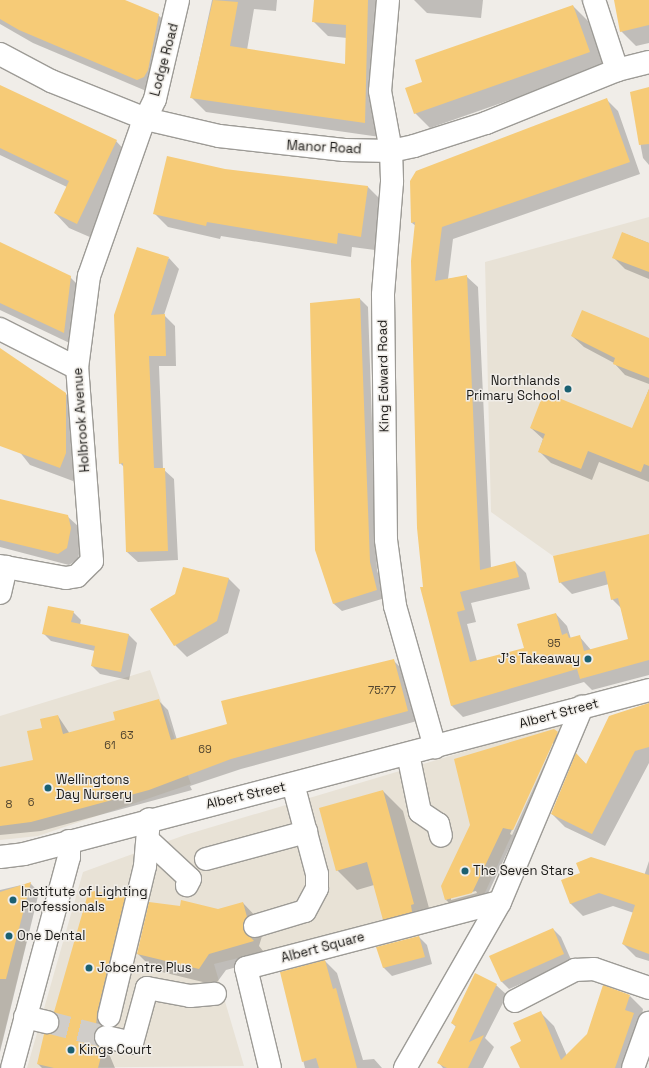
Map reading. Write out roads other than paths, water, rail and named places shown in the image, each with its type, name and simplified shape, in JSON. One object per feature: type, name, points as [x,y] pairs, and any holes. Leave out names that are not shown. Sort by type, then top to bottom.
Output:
[{"type":"street","name":"Lodge Road","points":[[146,118],[155,99],[178,0]]},
{"type":"street","name":"King Edward Road","points":[[388,0],[380,91],[391,151],[383,295],[386,540],[395,606],[435,747]]},
{"type":"street","points":[[594,0],[617,70]]},
{"type":"street","name":"Manor Road","points":[[0,54],[51,81],[146,118],[219,136],[290,147],[391,151],[486,123],[617,70],[649,62]]},
{"type":"street","name":"Holbrook Avenue","points":[[3,567],[66,578],[81,573],[92,561],[77,368],[89,276],[146,118]]},
{"type":"street","points":[[0,329],[77,368]]},
{"type":"street","points":[[0,593],[3,567]]},
{"type":"street","name":"Albert Street","points":[[0,857],[24,854],[149,818],[293,784],[649,690]]},
{"type":"street","points":[[405,1068],[500,902],[582,707]]},
{"type":"street","points":[[408,754],[420,812],[438,824],[441,836]]},
{"type":"street","points":[[255,926],[305,911],[312,900],[317,874],[293,784]]},
{"type":"street","points":[[149,818],[148,840],[108,1027],[132,1043],[147,988],[190,996],[215,994]]},
{"type":"street","points":[[206,859],[306,832]]},
{"type":"street","points":[[148,840],[190,879],[187,885]]},
{"type":"street","points":[[12,1068],[68,857],[69,841]]},
{"type":"street","name":"Albert Square","points":[[270,1068],[246,968],[500,902]]},
{"type":"street","points":[[515,1001],[575,970],[588,969],[649,988]]},
{"type":"street","points":[[25,1017],[47,1022]]},
{"type":"street","points":[[633,1068],[649,1024]]},
{"type":"tunnel","points":[[47,1022],[106,1037]]},
{"type":"place","name":"Northlands Primary School","points":[[568,389]]},
{"type":"place","name":"J's Takeaway","points":[[588,659]]},
{"type":"place","name":"Wellingtons Day Nursery","points":[[48,788]]},
{"type":"place","name":"The Seven Stars","points":[[465,871]]},
{"type":"place","name":"Institute of Lighting Professionals","points":[[13,900]]},
{"type":"place","name":"One Dental","points":[[9,936]]},
{"type":"place","name":"Jobcentre Plus","points":[[89,968]]},
{"type":"place","name":"Kings Court","points":[[71,1050]]}]
